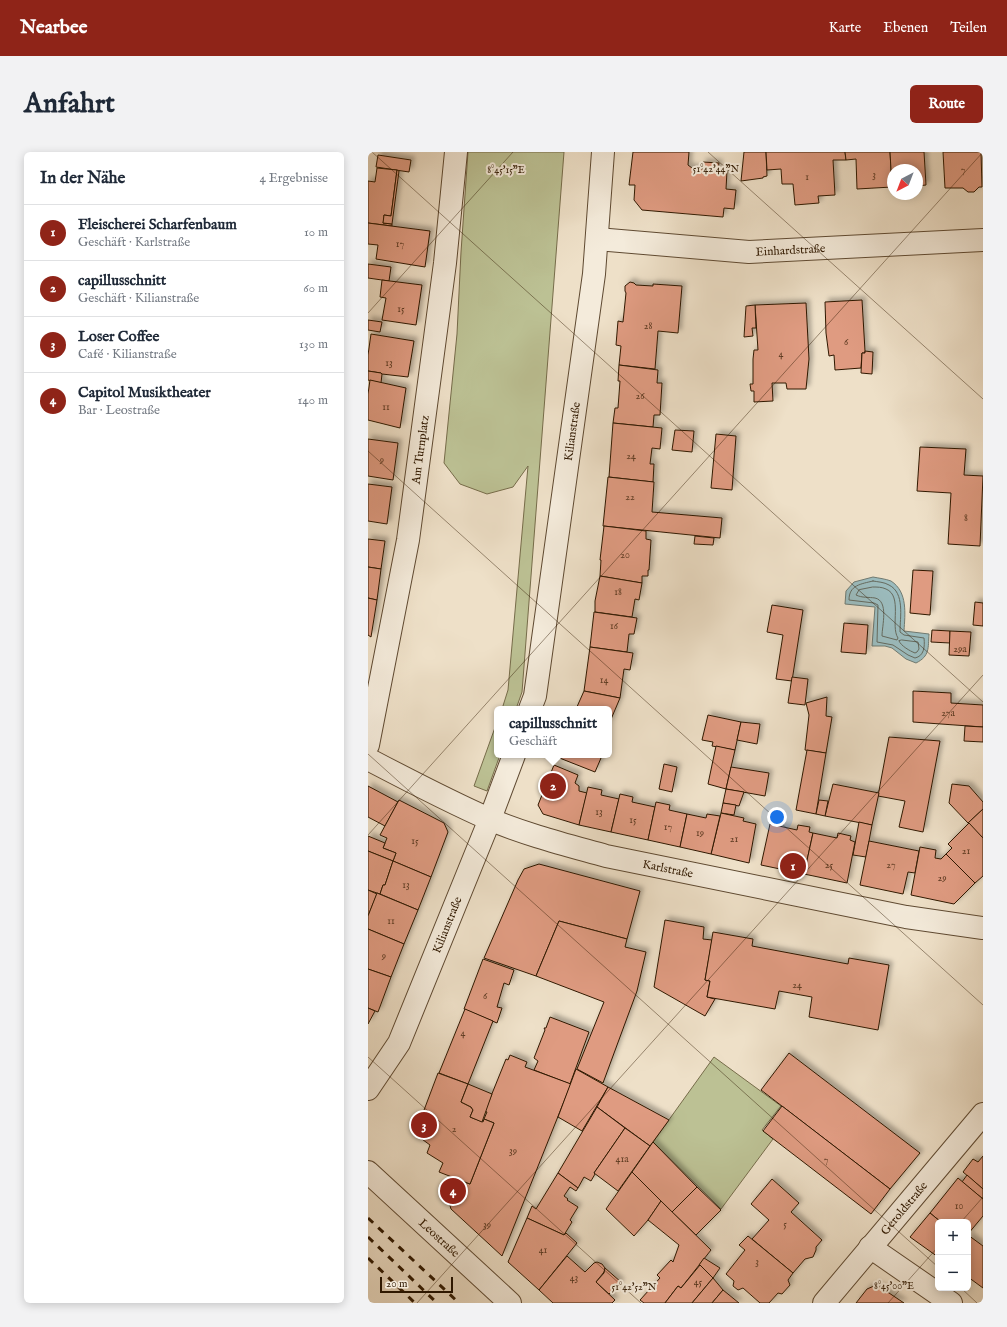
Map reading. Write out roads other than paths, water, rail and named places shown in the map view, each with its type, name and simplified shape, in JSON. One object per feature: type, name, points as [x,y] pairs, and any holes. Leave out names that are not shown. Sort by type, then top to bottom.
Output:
[{"type":"street","name":"Am Turnplatz","points":[[368,745],[408,540],[445,263],[456,152]]},
{"type":"street","name":"Kilianstraße","points":[[531,706],[535,696],[594,274],[603,152]]},
{"type":"street","name":"Einhardstraße","points":[[597,239],[749,252],[983,240]]},
{"type":"street","name":"Kilianstraße","points":[[368,1089],[399,1043],[490,819],[513,758]]},
{"type":"street","name":"Karlstraße","points":[[368,759],[455,804],[490,819],[540,837],[606,856],[906,917],[983,928]]},
{"type":"street","name":"Geroldstraße","points":[[824,1303],[983,1114]]},
{"type":"street","name":"Leostraße","points":[[368,1172],[510,1303]]},
{"type":"street","points":[[870,1247],[951,1303]]},
{"type":"water","points":[[873,577],[891,581],[900,591],[904,604],[904,631],[929,634],[926,654],[916,663],[906,659],[892,648],[885,646],[872,646],[875,607],[845,604],[846,591],[854,582]]},
{"type":"railway","points":[[368,1218],[459,1303]]},
{"type":"railway","points":[[368,1237],[437,1303]]},
{"type":"railway","points":[[368,1258],[415,1303]]},
{"type":"place","name":"capillusschnitt","points":[[553,786]]},
{"type":"place","name":"Fleischerei Scharfenbaum","points":[[793,866]]},
{"type":"place","name":"Loser Coffee","points":[[424,1125]]},
{"type":"place","name":"Capitol Musiktheater","points":[[453,1191]]}]
